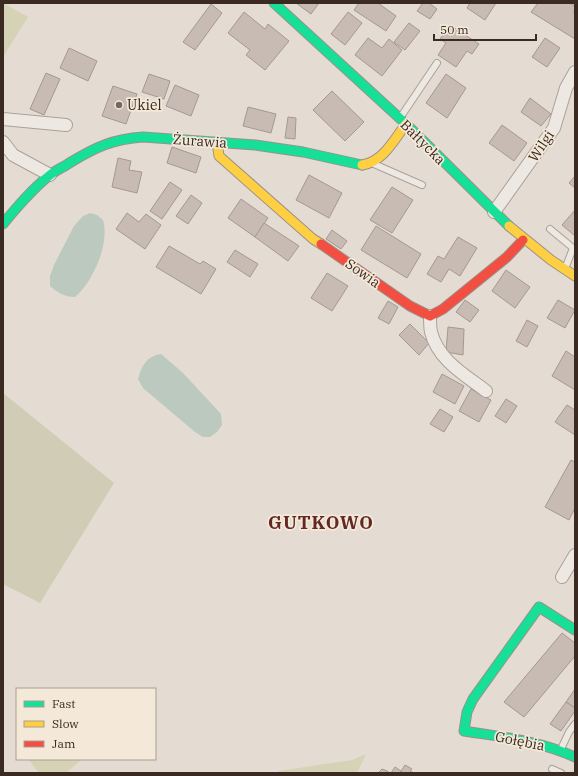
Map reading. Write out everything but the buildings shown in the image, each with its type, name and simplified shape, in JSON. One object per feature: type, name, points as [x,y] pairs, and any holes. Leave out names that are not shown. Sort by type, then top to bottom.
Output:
[{"type":"street","name":"Bałtycka","points":[[274,3],[403,122],[523,240],[575,276]]},
{"type":"street","name":"Wilgi","points":[[494,212],[554,128],[566,88],[575,72]]},
{"type":"street","points":[[3,120],[66,125]]},
{"type":"street","points":[[372,163],[381,156],[403,122]]},
{"type":"street","name":"Żurawia","points":[[3,224],[21,202],[50,175],[92,150],[119,140],[143,137],[217,142],[282,148],[363,165],[372,163]]},
{"type":"street","points":[[3,142],[13,155],[50,175]]},
{"type":"street","name":"Sowia","points":[[217,142],[219,156],[313,239],[410,306],[430,316]]},
{"type":"street","points":[[486,391],[448,362],[437,346],[431,332],[430,316],[443,309],[507,256],[523,240]]},
{"type":"street","points":[[562,577],[575,555]]},
{"type":"street","name":"Gołębia","points":[[575,630],[539,607],[473,699],[467,712],[464,730],[543,744],[561,750],[575,757]]},
{"type":"lane","points":[[403,122],[437,62]]},
{"type":"lane","points":[[372,163],[422,186]]},
{"type":"lane","points":[[550,229],[573,248],[565,270]]},
{"type":"lane","points":[[561,750],[569,732],[575,724]]},
{"type":"lane","points":[[552,769],[561,773]]},
{"type":"shaded area","points":[[3,3],[28,17],[3,57]]},
{"type":"shaded area","points":[[90,213],[97,215],[103,220],[105,229],[102,251],[94,272],[88,282],[75,297],[71,297],[59,293],[50,286],[50,276],[74,226],[83,216]]},
{"type":"shaded area","points":[[161,354],[183,373],[221,414],[222,425],[217,432],[210,437],[203,437],[195,432],[143,388],[138,379],[145,362],[156,355]]},
{"type":"shaded area","points":[[3,393],[114,483],[40,603],[3,584]]},
{"type":"shaded area","points":[[366,754],[357,773],[279,773],[278,771],[352,760]]},
{"type":"shaded area","points":[[29,760],[81,760],[66,773],[39,773]]},
{"type":"traffic: fast","points":[[274,3],[406,124],[509,226]]},
{"type":"traffic: fast","points":[[3,224],[31,192],[52,173],[97,148],[132,138],[143,137],[255,145],[303,152],[362,165]]},
{"type":"traffic: fast","points":[[575,630],[539,607],[473,699],[467,712],[464,731],[535,743],[575,757]]},
{"type":"traffic: slow","points":[[362,165],[376,160],[382,155],[406,124]]},
{"type":"traffic: slow","points":[[217,142],[219,156],[313,239],[321,244]]},
{"type":"traffic: slow","points":[[509,226],[551,260],[575,276]]},
{"type":"traffic: jam","points":[[321,244],[410,306],[430,316],[443,309],[507,257],[523,240]]},
{"type":"place","name":"Ukiel","points":[[119,105]]},
{"type":"district","name":"GUTKOWO","points":[[321,522]]}]
